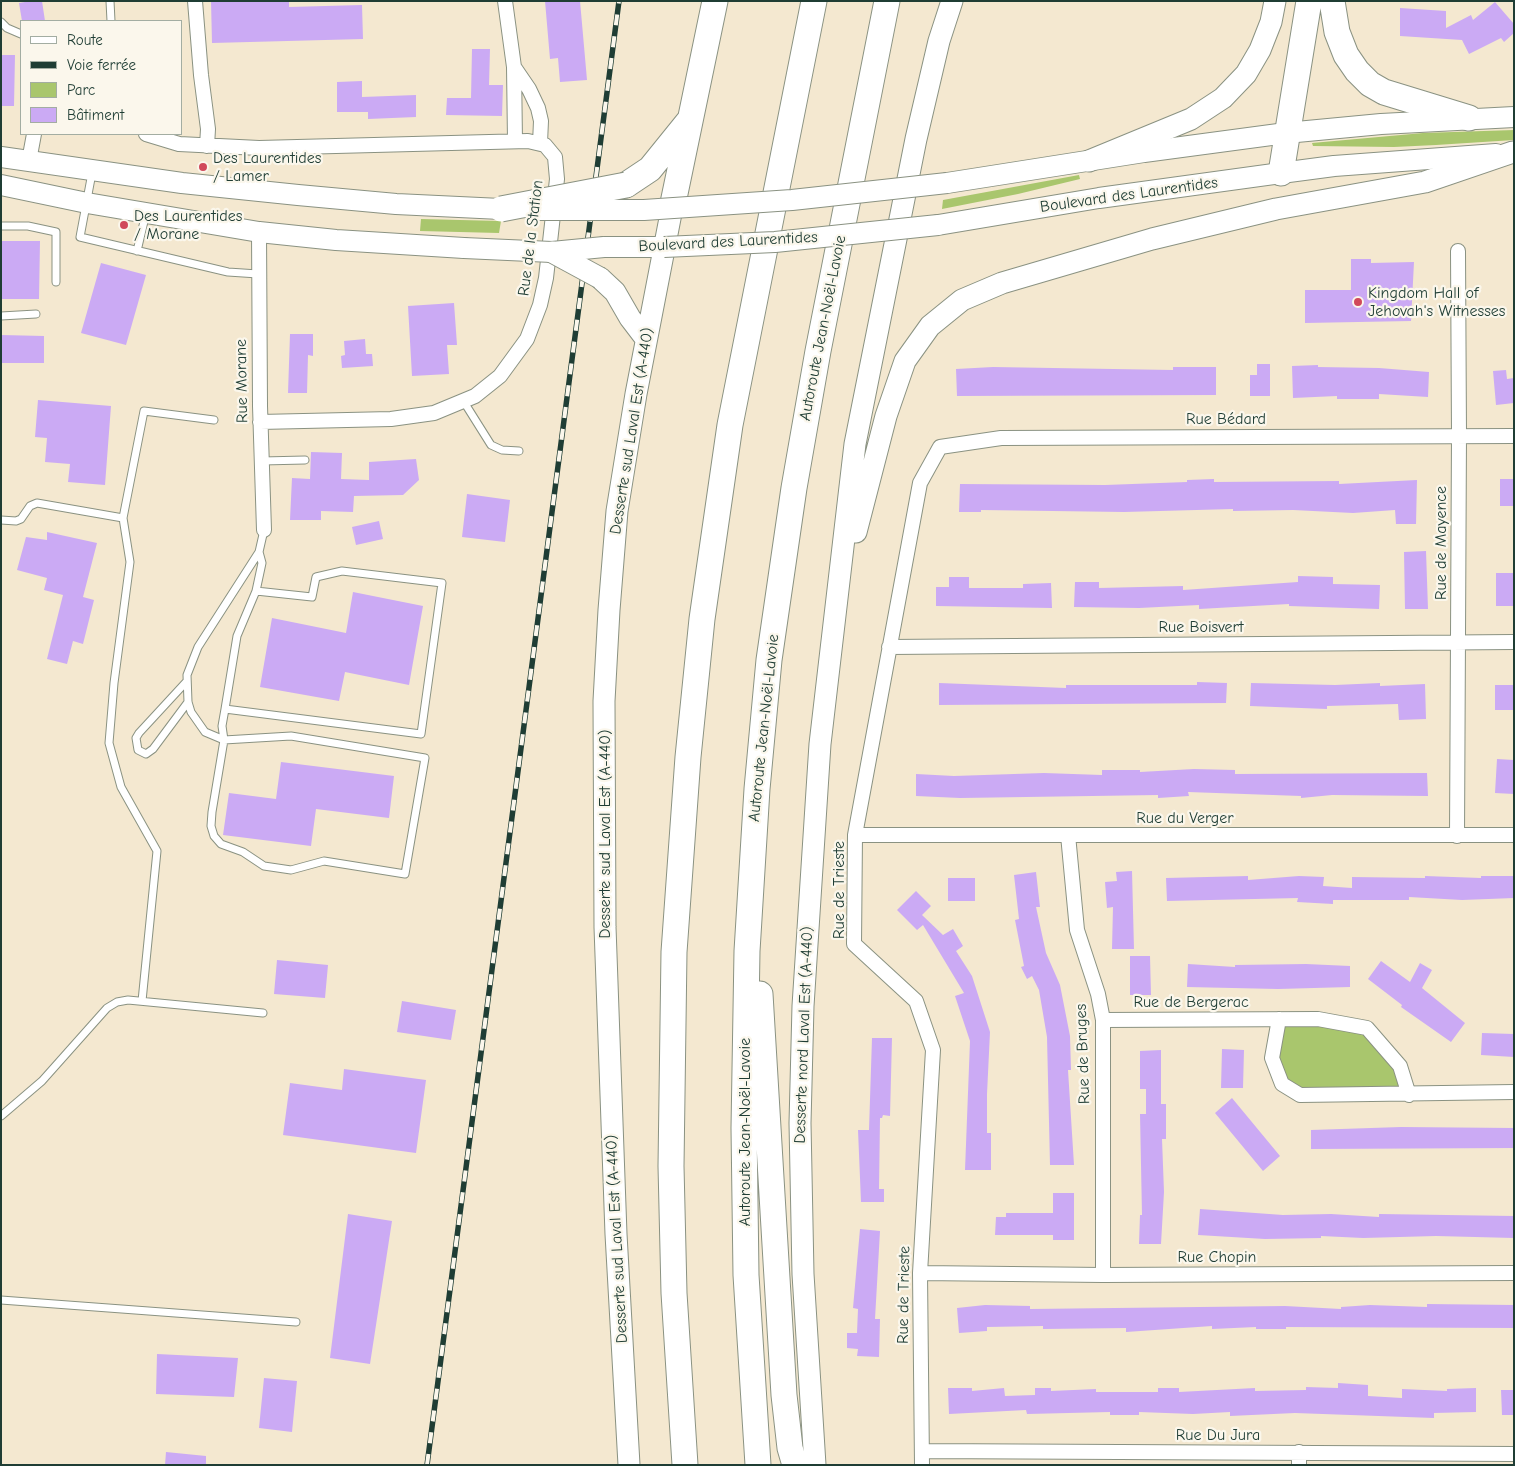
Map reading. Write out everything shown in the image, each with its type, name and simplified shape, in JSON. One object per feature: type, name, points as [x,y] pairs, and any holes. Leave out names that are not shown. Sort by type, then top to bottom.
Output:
[{"type":"highway","points":[[672,208],[715,1]]},
{"type":"highway","points":[[685,1465],[675,1302],[671,1166],[674,952],[688,757],[702,618],[726,453],[747,334],[814,1]]},
{"type":"highway","name":"Autoroute Jean-Noël-Lavoie","points":[[758,1465],[746,1275],[744,1041],[752,858],[769,660],[787,531],[818,351],[887,1]]},
{"type":"highway","points":[[1281,173],[1309,1]]},
{"type":"highway","points":[[1332,1],[1337,32],[1346,55],[1357,71],[1370,84],[1384,92],[1469,118]]},
{"type":"highway","points":[[501,209],[626,185],[650,169],[690,120]]},
{"type":"highway","points":[[752,858],[784,1395],[790,1448],[795,1465]]},
{"type":"main road","points":[[836,607],[855,444],[867,376],[916,139],[939,41],[952,1]]},
{"type":"main road","points":[[1089,161],[1191,119],[1223,98],[1246,74],[1260,50],[1271,22],[1275,1]]},
{"type":"main road","points":[[1,157],[341,200],[501,209],[594,211],[809,199],[947,183],[1286,133],[1469,118],[1514,117]]},
{"type":"main road","points":[[836,607],[886,416],[901,372],[921,337],[950,308],[971,295],[1002,283],[1152,239],[1276,209],[1425,182],[1514,152]]},
{"type":"main road","name":"Boulevard des Laurentides","points":[[1,185],[87,203],[259,232],[336,240],[552,252],[604,247],[664,247],[775,242],[938,225],[1099,198],[1334,166],[1514,152]]},
{"type":"main road","name":"Desserte sud Laval Est (A-440)","points":[[630,1465],[616,1234],[605,927],[603,737],[608,618],[616,519],[646,339],[672,208]]},
{"type":"main road","points":[[552,252],[600,278],[610,287],[646,339]]},
{"type":"main road","name":"Desserte nord Laval Est (A-440)","points":[[815,1465],[804,1283],[800,1092],[814,817],[826,680],[836,607]]},
{"type":"street","points":[[195,1],[201,75],[208,129],[207,146]]},
{"type":"street","points":[[505,1],[514,67],[515,142]]},
{"type":"street","points":[[149,135],[179,144],[259,148],[540,143],[541,121],[538,108],[529,89],[514,67]]},
{"type":"street","points":[[29,161],[34,135]]},
{"type":"street","name":"Rue de la Station","points":[[260,422],[405,418],[434,413],[464,402],[488,386],[510,364],[527,339],[537,317],[546,278],[557,174],[555,157],[540,143]]},
{"type":"street","name":"Rue Morane","points":[[259,232],[260,422],[264,530]]},
{"type":"street","name":"Rue de Mayence","points":[[1457,836],[1458,251]]},
{"type":"street","name":"Rue Bédard","points":[[940,447],[1001,438],[1514,436]]},
{"type":"street","name":"Rue de Trieste","points":[[922,1458],[920,1273],[933,1050],[916,1001],[854,944],[856,835],[920,483],[940,447]]},
{"type":"street","name":"Rue Boisvert","points":[[889,647],[1514,642]]},
{"type":"street","name":"Rue du Verger","points":[[856,835],[1514,835]]},
{"type":"street","name":"Rue de Bruges","points":[[1068,835],[1077,930],[1098,994],[1102,1020],[1103,1275]]},
{"type":"street","points":[[1279,1019],[1272,1058],[1282,1084],[1300,1095],[1409,1095],[1514,1092]]},
{"type":"street","name":"Rue de Bergerac","points":[[1102,1020],[1318,1019],[1367,1028],[1400,1066],[1409,1095]]},
{"type":"street","name":"Rue Chopin","points":[[920,1273],[1103,1275],[1514,1273]]},
{"type":"street","name":"Rue Du Jura","points":[[922,1458],[1299,1458],[1514,1454]]},
{"type":"lane","points":[[110,1],[111,20]]},
{"type":"lane","points":[[1,22],[7,28],[20,34]]},
{"type":"lane","points":[[93,170],[80,237],[228,272],[258,274]]},
{"type":"lane","points":[[137,251],[146,213]]},
{"type":"lane","points":[[1,226],[28,226],[56,232],[56,282]]},
{"type":"lane","points":[[1,316],[36,314]]},
{"type":"lane","points":[[464,402],[491,445],[502,450],[519,451]]},
{"type":"lane","points":[[142,1001],[157,851],[120,787],[109,743],[114,683],[130,562],[123,518],[144,411],[214,420]]},
{"type":"lane","points":[[262,461],[305,460]]},
{"type":"lane","points":[[1,520],[16,521],[21,518],[30,506],[37,503],[123,518]]},
{"type":"lane","points":[[259,552],[262,563],[256,591],[237,636],[222,726],[224,740],[211,826],[214,836],[221,844],[243,852],[264,866],[291,870],[324,861],[405,874],[425,758],[290,736],[224,740],[205,732],[191,712],[188,702],[187,681],[190,663],[198,647],[259,552],[264,530]]},
{"type":"lane","points":[[225,709],[422,734],[442,583],[342,570],[316,577],[312,597],[256,591]]},
{"type":"lane","points":[[187,681],[139,733],[136,738],[138,750],[146,754],[153,749],[188,702]]},
{"type":"lane","points":[[1,1116],[42,1081],[107,1008],[117,1002],[142,1001],[263,1013]]},
{"type":"lane","points":[[1,1300],[296,1322]]},
{"type":"green space","points":[[1514,130],[1514,140],[1394,147],[1313,146],[1312,143],[1423,133]]},
{"type":"green space","points":[[1079,175],[1080,179],[942,209],[943,200]]},
{"type":"green space","points":[[421,219],[501,221],[499,233],[420,231]]},
{"type":"green space","points":[[1279,1019],[1367,1028],[1400,1066],[1409,1095],[1300,1095],[1282,1084],[1272,1058]]},
{"type":"building","points":[[42,1],[45,20],[22,20],[19,3]]},
{"type":"building","points":[[211,1],[289,1],[289,7],[362,5],[363,39],[212,43]]},
{"type":"building","points":[[545,1],[580,1],[587,80],[560,82],[558,58],[550,59]]},
{"type":"building","points":[[1495,2],[1514,24],[1514,33],[1504,42],[1501,38],[1469,54],[1462,40],[1400,36],[1400,8],[1446,11],[1446,28],[1471,15],[1473,20]]},
{"type":"building","points":[[472,49],[490,49],[489,85],[503,85],[502,116],[446,115],[447,98],[471,98]]},
{"type":"building","points":[[1,55],[15,55],[14,106],[1,106]]},
{"type":"building","points":[[362,81],[362,97],[416,95],[416,117],[368,119],[368,112],[337,112],[337,82]]},
{"type":"building","points":[[1,241],[40,241],[39,299],[1,299]]},
{"type":"building","name":"Kingdom Hall of Jehovah's Witnesses","points":[[1351,259],[1371,259],[1371,263],[1414,262],[1411,321],[1305,323],[1305,290],[1351,290]]},
{"type":"building","points":[[101,263],[146,275],[126,345],[81,333]]},
{"type":"building","points":[[454,303],[457,345],[447,345],[449,374],[412,376],[408,306]]},
{"type":"building","points":[[290,334],[313,334],[313,356],[308,355],[307,393],[288,393]]},
{"type":"building","points":[[1,335],[44,336],[44,363],[1,363]]},
{"type":"building","points":[[365,339],[366,354],[372,354],[373,366],[342,368],[341,356],[345,355],[344,341]]},
{"type":"building","points":[[1257,364],[1270,364],[1270,396],[1250,396],[1250,375],[1257,375]]},
{"type":"building","points":[[1318,365],[1318,367],[1379,368],[1429,372],[1428,397],[1379,394],[1379,399],[1337,399],[1337,396],[1293,398],[1292,366]]},
{"type":"building","points":[[993,367],[1173,370],[1173,367],[1216,367],[1216,395],[957,396],[956,369]]},
{"type":"building","points":[[1506,370],[1507,379],[1514,378],[1514,403],[1496,405],[1493,371]]},
{"type":"building","points":[[38,400],[111,406],[105,485],[68,482],[70,464],[45,462],[47,438],[35,437]]},
{"type":"building","points":[[311,452],[342,453],[341,479],[369,480],[369,462],[416,459],[419,480],[403,495],[354,496],[353,512],[321,511],[321,520],[290,520],[292,478],[310,479]]},
{"type":"building","points":[[1214,479],[1214,482],[1339,481],[1339,484],[1417,480],[1416,524],[1396,524],[1395,510],[1353,513],[1293,510],[1233,511],[1233,509],[1124,512],[981,510],[981,512],[959,512],[960,484],[1105,485],[1187,482],[1187,480]]},
{"type":"building","points":[[1500,479],[1514,479],[1514,506],[1500,506]]},
{"type":"building","points":[[467,494],[510,500],[505,542],[462,537]]},
{"type":"building","points":[[379,521],[383,539],[356,545],[352,527]]},
{"type":"building","points":[[47,532],[97,543],[83,597],[94,600],[83,644],[73,641],[67,664],[47,659],[63,595],[44,590],[47,578],[17,570],[26,537],[47,540]]},
{"type":"building","points":[[1426,551],[1428,609],[1405,609],[1404,552]]},
{"type":"building","points":[[1496,573],[1514,573],[1514,606],[1496,606]]},
{"type":"building","points":[[1298,576],[1333,577],[1333,584],[1380,585],[1379,609],[1289,606],[1289,604],[1199,609],[1199,605],[1139,608],[1074,607],[1075,582],[1099,582],[1099,588],[1183,586],[1183,590],[1298,582]]},
{"type":"building","points":[[949,577],[969,577],[969,588],[1023,588],[1023,584],[1051,583],[1052,608],[936,606],[936,587],[949,587]]},
{"type":"building","points":[[353,592],[423,606],[409,685],[345,672],[339,701],[260,687],[272,618],[346,633]]},
{"type":"building","points":[[1197,682],[1227,683],[1226,703],[939,705],[939,683],[1066,688],[1066,685],[1197,685]]},
{"type":"building","points":[[1251,683],[1335,685],[1380,683],[1380,686],[1425,684],[1426,719],[1399,720],[1398,704],[1327,706],[1327,709],[1250,706]]},
{"type":"building","points":[[1495,685],[1514,685],[1514,710],[1495,710]]},
{"type":"building","points":[[1497,759],[1514,760],[1514,794],[1495,793]]},
{"type":"building","points":[[281,762],[394,776],[389,818],[316,809],[311,846],[223,835],[229,793],[276,799]]},
{"type":"building","points":[[1194,769],[1235,770],[1235,774],[1427,773],[1428,796],[1332,795],[1301,798],[1301,796],[1188,792],[1189,796],[1158,798],[1158,795],[960,798],[916,796],[916,774],[954,776],[1044,773],[1102,775],[1102,770],[1140,770],[1140,772]]},
{"type":"building","points":[[1132,871],[1134,949],[1112,949],[1113,907],[1107,908],[1105,882],[1117,881],[1116,872]]},
{"type":"building","points":[[1036,872],[1040,907],[1036,907],[1046,953],[1060,985],[1070,1036],[1071,1070],[1068,1070],[1074,1165],[1050,1165],[1047,1037],[1039,990],[1032,976],[1027,979],[1021,967],[1024,966],[1015,920],[1019,919],[1014,875]]},
{"type":"building","points":[[1248,876],[1248,880],[1299,876],[1324,877],[1323,886],[1352,888],[1352,877],[1425,878],[1425,876],[1481,878],[1481,876],[1514,876],[1514,898],[1462,900],[1409,897],[1409,900],[1333,900],[1333,904],[1297,902],[1298,898],[1167,901],[1166,878]]},
{"type":"building","points":[[948,878],[975,878],[975,901],[948,901]]},
{"type":"building","points":[[916,891],[931,906],[922,915],[943,935],[953,929],[963,946],[956,951],[972,976],[990,1032],[987,1133],[991,1133],[991,1170],[965,1170],[970,1041],[955,996],[964,993],[923,925],[917,930],[897,910]]},
{"type":"building","points":[[1130,956],[1150,956],[1151,995],[1130,995]]},
{"type":"building","points":[[277,960],[328,965],[325,998],[274,994]]},
{"type":"building","points":[[1381,961],[1410,982],[1420,963],[1432,970],[1422,988],[1465,1023],[1451,1042],[1401,1007],[1402,1005],[1368,979]]},
{"type":"building","points":[[1188,964],[1235,967],[1235,965],[1306,964],[1350,966],[1350,987],[1278,989],[1187,987]]},
{"type":"building","points":[[402,1001],[456,1010],[451,1040],[397,1032]]},
{"type":"building","points":[[1482,1033],[1514,1034],[1514,1057],[1481,1055]]},
{"type":"building","points":[[872,1038],[892,1038],[890,1116],[883,1115],[880,1118],[879,1189],[884,1189],[884,1202],[861,1202],[858,1130],[869,1130]]},
{"type":"building","points":[[1222,1049],[1244,1050],[1243,1088],[1221,1088]]},
{"type":"building","points":[[1161,1050],[1161,1104],[1166,1104],[1166,1139],[1162,1139],[1164,1192],[1161,1244],[1139,1244],[1140,1215],[1142,1215],[1140,1114],[1146,1114],[1146,1089],[1140,1089],[1140,1051]]},
{"type":"building","points":[[344,1069],[426,1080],[416,1153],[283,1135],[290,1083],[342,1090]]},
{"type":"building","points":[[1232,1098],[1280,1156],[1263,1171],[1215,1113]]},
{"type":"building","points":[[1401,1127],[1514,1128],[1514,1148],[1311,1149],[1311,1130]]},
{"type":"building","points":[[1053,1193],[1074,1193],[1074,1240],[1053,1240],[1053,1235],[995,1235],[996,1217],[1006,1217],[1006,1213],[1053,1213]]},
{"type":"building","points":[[1200,1209],[1283,1215],[1331,1214],[1379,1217],[1379,1214],[1514,1216],[1514,1238],[1436,1236],[1363,1238],[1321,1236],[1321,1238],[1265,1239],[1198,1235]]},
{"type":"building","points":[[348,1214],[392,1221],[370,1364],[330,1358]]},
{"type":"building","points":[[860,1229],[880,1231],[875,1319],[880,1319],[879,1357],[857,1356],[858,1349],[847,1348],[847,1333],[857,1333],[858,1309],[853,1308]]},
{"type":"building","points":[[1427,1304],[1514,1305],[1514,1328],[1286,1327],[1286,1329],[1256,1329],[1256,1327],[1212,1329],[1212,1326],[1126,1332],[1126,1328],[1043,1329],[1043,1326],[987,1327],[987,1331],[959,1333],[957,1308],[985,1305],[1030,1306],[1030,1309],[1285,1306],[1341,1309],[1341,1307],[1370,1305],[1427,1307]]},
{"type":"building","points":[[157,1354],[238,1358],[234,1397],[156,1394]]},
{"type":"building","points":[[264,1378],[297,1381],[292,1432],[259,1428]]},
{"type":"building","points":[[1338,1383],[1368,1385],[1368,1396],[1402,1398],[1402,1389],[1447,1391],[1447,1389],[1476,1388],[1476,1412],[1434,1413],[1434,1418],[1295,1413],[1230,1416],[1230,1412],[1193,1414],[1139,1412],[1139,1415],[1110,1415],[1110,1412],[1027,1414],[1026,1410],[949,1414],[948,1388],[972,1388],[972,1391],[1004,1388],[1005,1396],[1035,1395],[1035,1388],[1051,1388],[1051,1391],[1096,1389],[1096,1392],[1158,1392],[1158,1388],[1179,1388],[1179,1392],[1255,1388],[1255,1391],[1306,1390],[1306,1387],[1338,1388]]},
{"type":"building","points":[[1501,1390],[1514,1390],[1514,1415],[1502,1415]]},
{"type":"building","points":[[166,1452],[206,1456],[206,1465],[165,1465]]},
{"type":"railway","points":[[427,1465],[619,1]]},
{"type":"place","name":"Des Laurentides / Lamer","points":[[203,167]]},
{"type":"place","name":"Des Laurentides / Morane","points":[[124,225]]},
{"type":"place","name":"Kingdom Hall of Jehovah's Witnesses","points":[[1358,302]]}]
